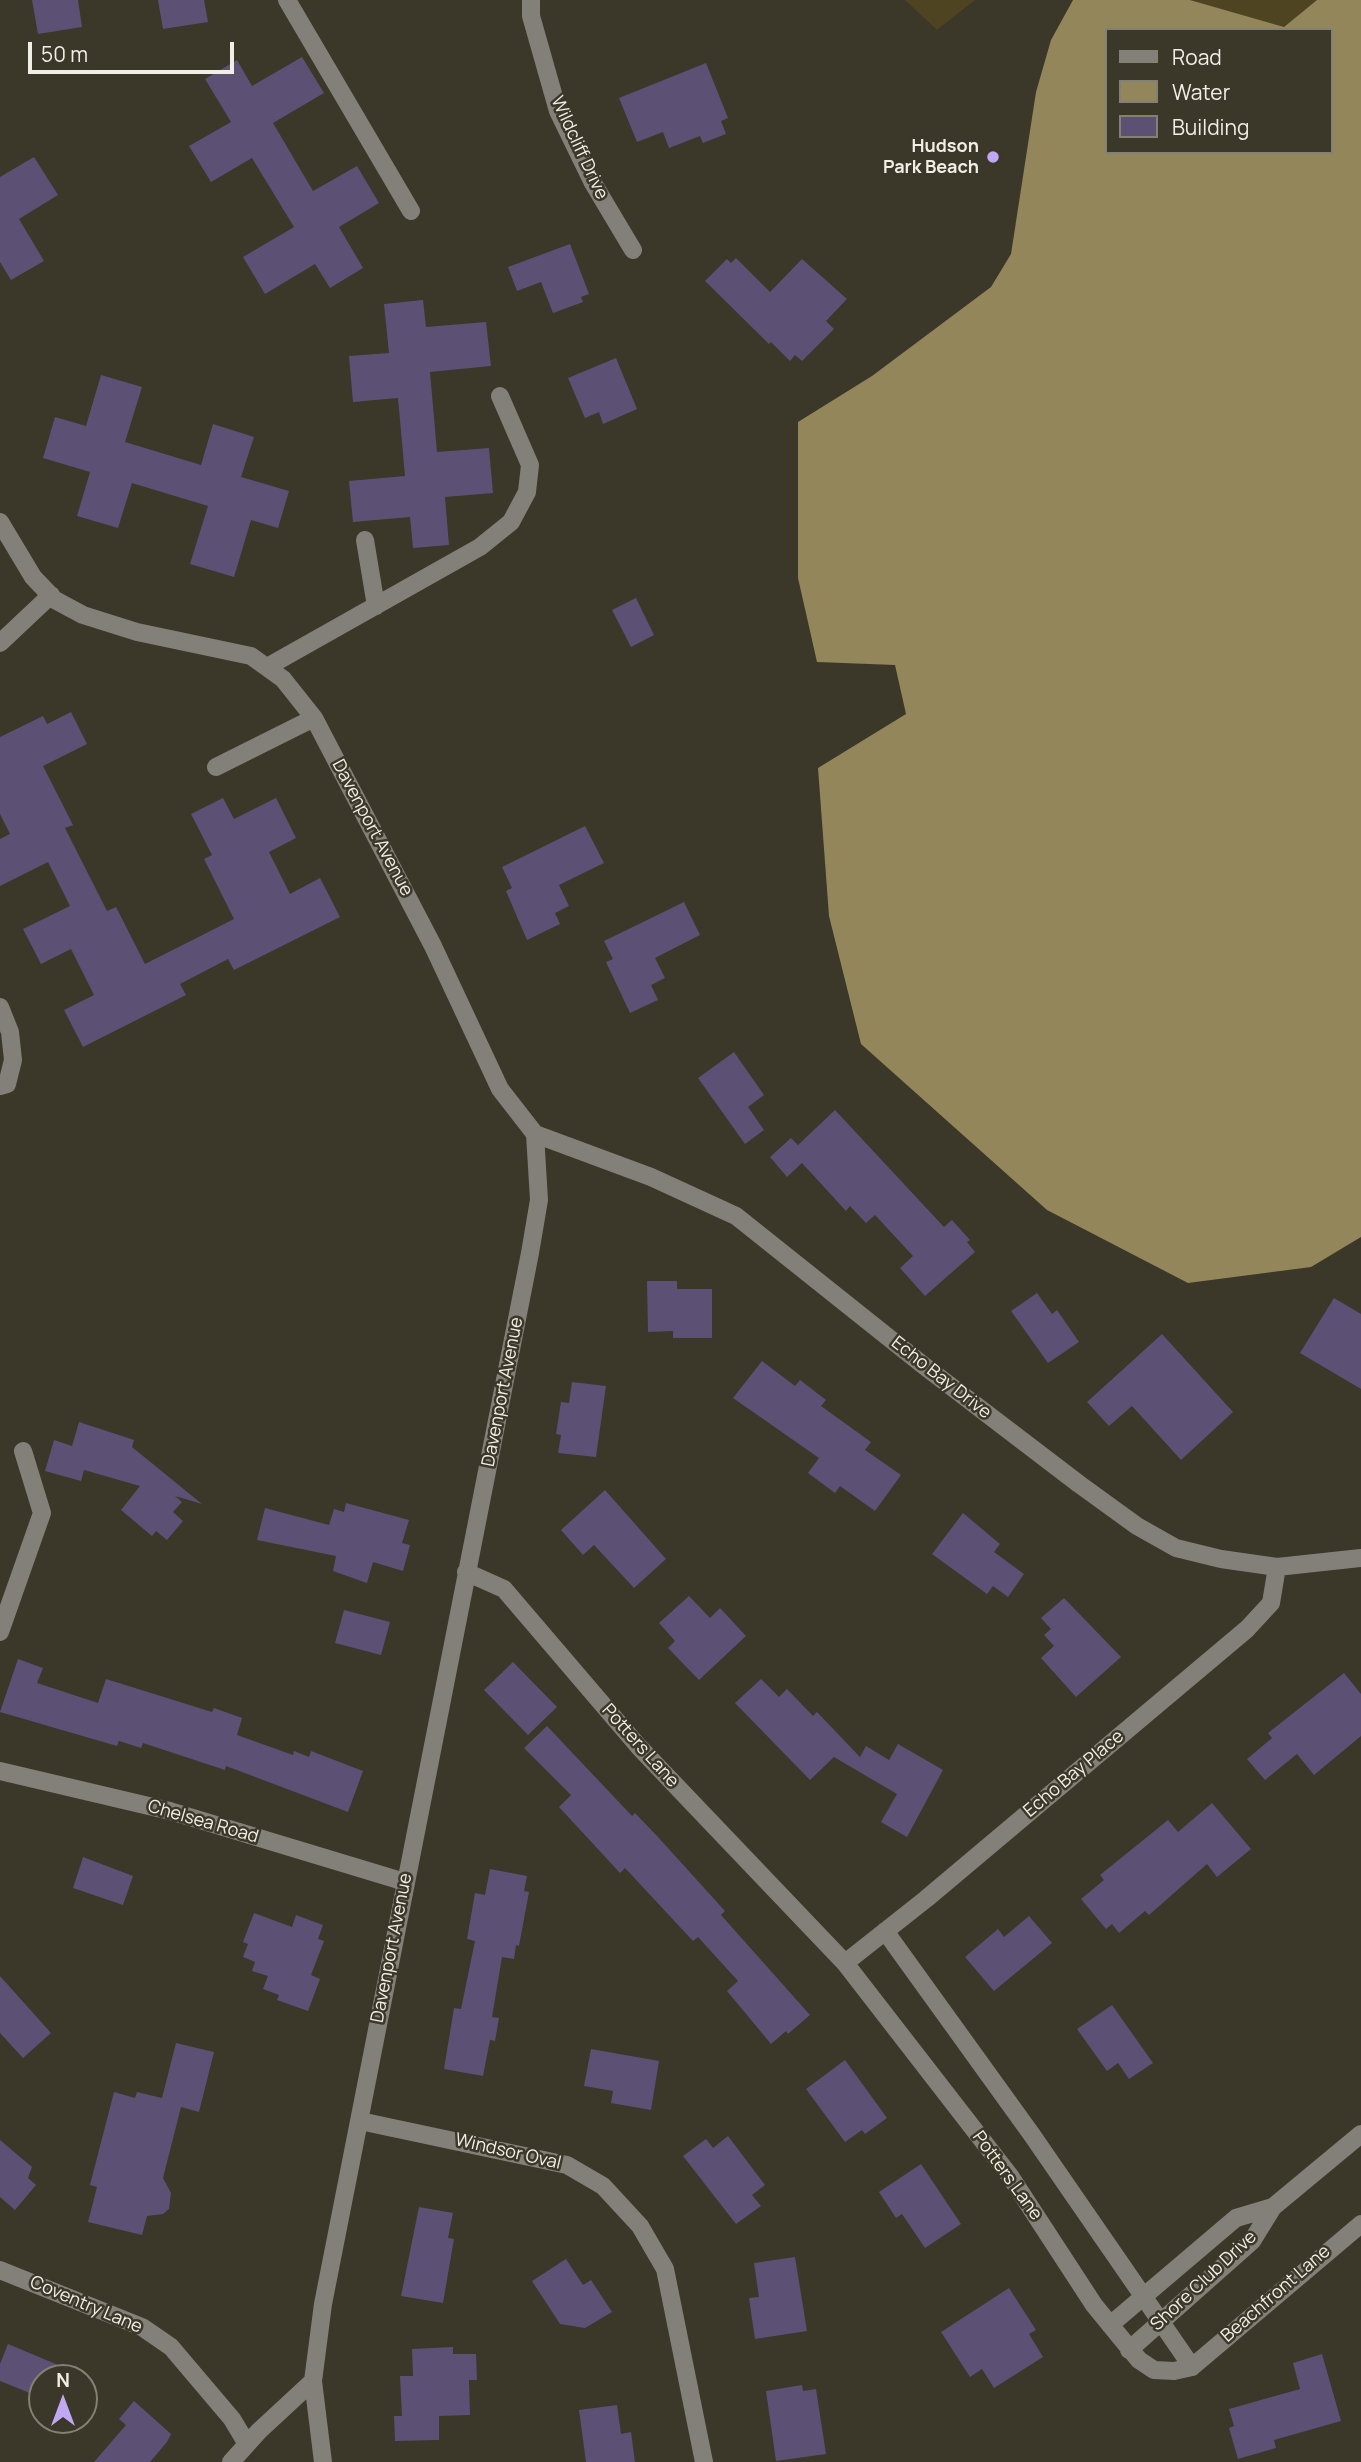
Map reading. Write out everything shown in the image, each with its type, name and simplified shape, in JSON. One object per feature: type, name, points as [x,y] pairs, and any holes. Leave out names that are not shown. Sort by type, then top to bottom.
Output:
[{"type":"street","points":[[287,0],[411,211]]},
{"type":"street","name":"Wildcliff Drive","points":[[531,0],[531,16],[558,111],[593,183],[633,250]]},
{"type":"street","points":[[267,667],[480,547],[511,522],[527,492],[530,465],[500,396]]},
{"type":"street","name":"Davenport Avenue","points":[[1,526],[33,577],[51,595],[83,615],[137,632],[251,656],[283,679],[314,718],[433,946],[500,1088],[536,1135],[539,1200],[475,1542],[466,1572],[323,2304],[313,2381],[323,2462]]},
{"type":"street","points":[[365,540],[376,606]]},
{"type":"street","points":[[0,643],[51,595]]},
{"type":"street","points":[[216,766],[314,718]]},
{"type":"street","points":[[0,1007],[10,1032],[13,1060],[7,1084],[0,1086]]},
{"type":"street","name":"Echo Bay Drive","points":[[536,1135],[651,1177],[736,1216],[922,1365],[1137,1526],[1176,1548],[1221,1559],[1277,1567],[1361,1558]]},
{"type":"street","points":[[0,1632],[42,1513],[23,1451]]},
{"type":"street","name":"Echo Bay Place","points":[[845,1962],[1247,1629],[1270,1603],[1277,1567]]},
{"type":"street","name":"Potters Lane","points":[[466,1572],[505,1589],[639,1747],[845,1962],[1010,2176],[1129,2350],[1154,2370],[1174,2371],[1192,2367]]},
{"type":"street","name":"Chelsea Road","points":[[0,1770],[170,1811],[405,1882]]},
{"type":"street","points":[[885,1931],[1032,2134],[1192,2367]]},
{"type":"street","name":"Windsor Oval","points":[[360,2121],[567,2165],[603,2186],[640,2226],[665,2269],[704,2462]]},
{"type":"street","name":"Shore Club Drive","points":[[1129,2350],[1161,2325],[1252,2241],[1273,2207],[1361,2134]]},
{"type":"street","name":"Shore Club Drive","points":[[1110,2325],[1237,2218],[1273,2207]]},
{"type":"street","name":"Beachfront Lane","points":[[1192,2367],[1361,2224]]},
{"type":"street","name":"Coventry Lane","points":[[0,2270],[142,2327],[171,2347],[232,2418],[247,2444]]},
{"type":"street","points":[[231,2462],[313,2381]]},
{"type":"shaded area","points":[[905,0],[975,0],[937,30]]},
{"type":"shaded area","points":[[1190,0],[1317,0],[1284,27]]},
{"type":"water","points":[[1073,0],[1190,0],[1284,27],[1317,0],[1361,0],[1361,1237],[1311,1267],[1188,1283],[1047,1210],[861,1044],[829,916],[818,768],[906,714],[895,665],[817,662],[798,578],[798,422],[872,376],[991,287],[1011,254],[1036,92],[1051,40]]},
{"type":"building","points":[[32,0],[78,0],[82,27],[38,34]]},
{"type":"building","points":[[158,0],[204,0],[208,22],[163,29]]},
{"type":"building","points":[[302,57],[324,93],[273,123],[313,191],[357,166],[379,203],[339,227],[363,268],[330,288],[315,264],[265,294],[243,257],[294,227],[252,158],[211,182],[189,146],[231,122],[205,79],[237,60],[252,86]]},
{"type":"building","points":[[706,63],[728,118],[721,121],[726,134],[703,143],[700,136],[669,148],[663,132],[637,142],[619,98]]},
{"type":"building","points":[[34,157],[58,195],[19,219],[44,261],[11,280],[0,262],[0,177]]},
{"type":"building","points":[[570,244],[589,294],[581,297],[583,302],[553,313],[541,282],[517,291],[508,267]]},
{"type":"building","points":[[736,258],[770,292],[802,259],[847,299],[826,321],[834,329],[802,361],[795,355],[790,361],[771,342],[769,344],[705,281],[727,259],[731,263]]},
{"type":"building","points":[[423,300],[426,327],[486,322],[491,366],[430,372],[437,452],[489,448],[493,493],[445,497],[449,545],[413,548],[410,517],[353,522],[349,481],[405,476],[398,398],[353,402],[349,356],[389,353],[384,304]]},
{"type":"building","points":[[616,358],[637,409],[603,424],[599,412],[585,418],[568,378]]},
{"type":"building","points":[[101,375],[142,387],[125,442],[201,465],[213,424],[254,437],[241,477],[289,491],[278,528],[251,520],[234,577],[190,564],[208,506],[132,483],[118,528],[77,516],[90,472],[43,458],[55,417],[86,426]]},
{"type":"building","points":[[636,598],[654,635],[631,647],[612,610]]},
{"type":"building","points":[[71,712],[87,744],[43,766],[73,825],[65,828],[107,911],[116,907],[145,964],[234,919],[204,859],[212,855],[191,814],[223,798],[234,819],[276,798],[296,838],[269,852],[290,894],[320,878],[340,917],[234,970],[228,959],[180,984],[186,995],[83,1047],[64,1010],[94,995],[71,949],[41,964],[23,929],[70,906],[48,862],[0,886],[0,839],[10,834],[0,814],[0,737],[43,716],[47,724]]},
{"type":"building","points":[[585,826],[604,863],[559,885],[569,906],[555,913],[560,924],[527,940],[506,891],[512,888],[502,867]]},
{"type":"building","points":[[684,902],[700,935],[655,958],[665,978],[651,985],[658,1000],[630,1013],[606,962],[613,959],[604,941]]},
{"type":"building","points":[[734,1052],[764,1095],[748,1107],[764,1130],[745,1144],[698,1078]]},
{"type":"building","points":[[835,1110],[944,1227],[952,1220],[970,1240],[967,1242],[975,1252],[925,1296],[900,1268],[913,1256],[875,1215],[866,1223],[850,1206],[846,1211],[802,1163],[787,1177],[770,1157],[791,1138],[798,1145]]},
{"type":"building","points":[[647,1281],[677,1281],[677,1289],[712,1289],[712,1338],[673,1338],[673,1331],[648,1332]]},
{"type":"building","points":[[1037,1293],[1052,1314],[1057,1310],[1079,1342],[1048,1363],[1011,1311]]},
{"type":"building","points":[[1334,1298],[1361,1314],[1361,1389],[1300,1353]]},
{"type":"building","points":[[1162,1334],[1233,1412],[1181,1460],[1132,1406],[1109,1426],[1087,1402]]},
{"type":"building","points":[[762,1361],[795,1386],[800,1380],[826,1400],[821,1406],[871,1442],[865,1450],[901,1475],[875,1511],[840,1486],[835,1493],[808,1473],[819,1458],[733,1398]]},
{"type":"building","points":[[572,1382],[606,1386],[596,1457],[558,1453],[561,1435],[556,1434],[561,1402],[569,1403]]},
{"type":"building","points":[[79,1422],[134,1440],[132,1447],[202,1504],[175,1496],[182,1502],[173,1512],[183,1521],[167,1540],[156,1531],[152,1536],[121,1510],[140,1486],[84,1470],[81,1481],[45,1471],[54,1440],[72,1446]]},
{"type":"building","points":[[605,1490],[666,1559],[634,1588],[594,1545],[583,1555],[561,1530]]},
{"type":"building","points":[[346,1503],[409,1520],[402,1543],[410,1545],[403,1571],[373,1562],[367,1583],[333,1571],[336,1556],[257,1540],[265,1508],[329,1525],[334,1509],[344,1512]]},
{"type":"building","points":[[963,1513],[1000,1544],[994,1552],[1024,1574],[1008,1597],[993,1586],[987,1594],[932,1554]]},
{"type":"building","points":[[689,1596],[710,1618],[720,1608],[746,1636],[699,1680],[668,1648],[675,1641],[659,1623]]},
{"type":"building","points":[[1064,1598],[1121,1657],[1076,1697],[1041,1658],[1054,1646],[1044,1635],[1051,1629],[1041,1618]]},
{"type":"building","points":[[344,1610],[390,1622],[381,1655],[335,1643]]},
{"type":"building","points":[[18,1659],[43,1668],[37,1683],[98,1703],[106,1679],[212,1712],[214,1708],[242,1718],[237,1735],[293,1755],[294,1751],[309,1757],[311,1751],[363,1771],[348,1812],[226,1766],[225,1770],[143,1743],[141,1748],[119,1741],[117,1746],[0,1712]]},
{"type":"building","points":[[513,1662],[557,1707],[528,1735],[484,1690]]},
{"type":"building","points":[[1344,1673],[1361,1694],[1361,1736],[1314,1775],[1297,1754],[1265,1780],[1247,1759],[1272,1738],[1268,1733]]},
{"type":"building","points":[[761,1679],[779,1697],[787,1689],[813,1716],[817,1712],[860,1757],[866,1746],[889,1760],[898,1744],[943,1770],[907,1837],[881,1822],[897,1794],[834,1757],[810,1780],[735,1703]]},
{"type":"building","points":[[547,1726],[632,1816],[635,1813],[658,1837],[725,1911],[721,1915],[810,2015],[788,2034],[786,2031],[771,2044],[727,1991],[738,1981],[698,1937],[693,1941],[625,1868],[620,1873],[559,1807],[571,1795],[524,1748]]},
{"type":"building","points":[[1212,1803],[1251,1849],[1217,1877],[1207,1864],[1149,1915],[1145,1911],[1119,1933],[1112,1924],[1106,1929],[1081,1899],[1104,1880],[1100,1875],[1168,1820],[1178,1832]]},
{"type":"building","points":[[83,1857],[133,1876],[123,1905],[73,1888]]},
{"type":"building","points":[[490,1869],[527,1876],[524,1891],[529,1892],[514,1959],[502,1957],[492,2017],[499,2018],[495,2041],[490,2040],[483,2076],[444,2069],[454,2008],[461,2009],[475,1941],[467,1939],[475,1893],[485,1895]]},
{"type":"building","points":[[254,1913],[292,1927],[296,1915],[323,1925],[318,1939],[324,1941],[311,1975],[320,1979],[308,2011],[277,2000],[279,1995],[263,1989],[268,1976],[252,1971],[255,1962],[243,1957],[248,1944],[243,1942]]},
{"type":"building","points":[[1029,1916],[1052,1943],[994,1991],[965,1957],[998,1929],[1004,1937]]},
{"type":"building","points":[[0,1976],[51,2033],[23,2058],[0,2033]]},
{"type":"building","points":[[1112,2005],[1153,2063],[1129,2079],[1118,2063],[1107,2071],[1077,2029]]},
{"type":"building","points":[[176,2043],[214,2052],[199,2112],[181,2107],[163,2178],[171,2193],[169,2209],[163,2214],[147,2216],[142,2235],[88,2222],[97,2187],[90,2185],[114,2092],[135,2098],[137,2092],[162,2098]]},
{"type":"building","points":[[591,2049],[659,2061],[651,2110],[611,2103],[613,2091],[584,2086]]},
{"type":"building","points":[[845,2060],[887,2118],[865,2134],[862,2130],[845,2142],[806,2089]]},
{"type":"building","points":[[728,2136],[765,2185],[752,2195],[761,2206],[736,2224],[683,2156],[706,2139],[713,2148]]},
{"type":"building","points":[[0,2140],[32,2167],[28,2178],[36,2185],[15,2210],[0,2197]]},
{"type":"building","points":[[921,2164],[961,2224],[925,2248],[902,2214],[896,2218],[879,2192]]},
{"type":"building","points":[[419,2207],[453,2213],[448,2238],[454,2239],[443,2303],[401,2296]]},
{"type":"building","points":[[795,2257],[807,2331],[755,2339],[749,2298],[759,2297],[754,2263]]},
{"type":"building","points":[[566,2259],[583,2285],[591,2280],[612,2312],[585,2328],[560,2324],[532,2281]]},
{"type":"building","points":[[1009,2288],[1036,2330],[1029,2334],[1043,2357],[994,2388],[982,2369],[970,2377],[941,2332]]},
{"type":"building","points":[[8,2344],[56,2364],[28,2364],[28,2392],[0,2381],[0,2364]]},
{"type":"building","points":[[453,2347],[453,2354],[476,2354],[477,2380],[469,2380],[470,2415],[439,2416],[439,2440],[395,2441],[394,2416],[402,2416],[400,2376],[413,2376],[412,2349]]},
{"type":"building","points":[[1322,2354],[1341,2421],[1274,2440],[1276,2448],[1238,2459],[1229,2428],[1234,2426],[1229,2409],[1300,2389],[1293,2363]]},
{"type":"building","points":[[802,2385],[803,2391],[816,2389],[826,2454],[776,2461],[766,2391]]},
{"type":"building","points":[[134,2401],[171,2434],[167,2442],[150,2462],[94,2462],[126,2425],[119,2419]]},
{"type":"building","points":[[617,2405],[621,2434],[631,2432],[635,2462],[586,2462],[579,2410]]},
{"type":"place","name":"Hudson Park Beach","points":[[993,157]]}]
